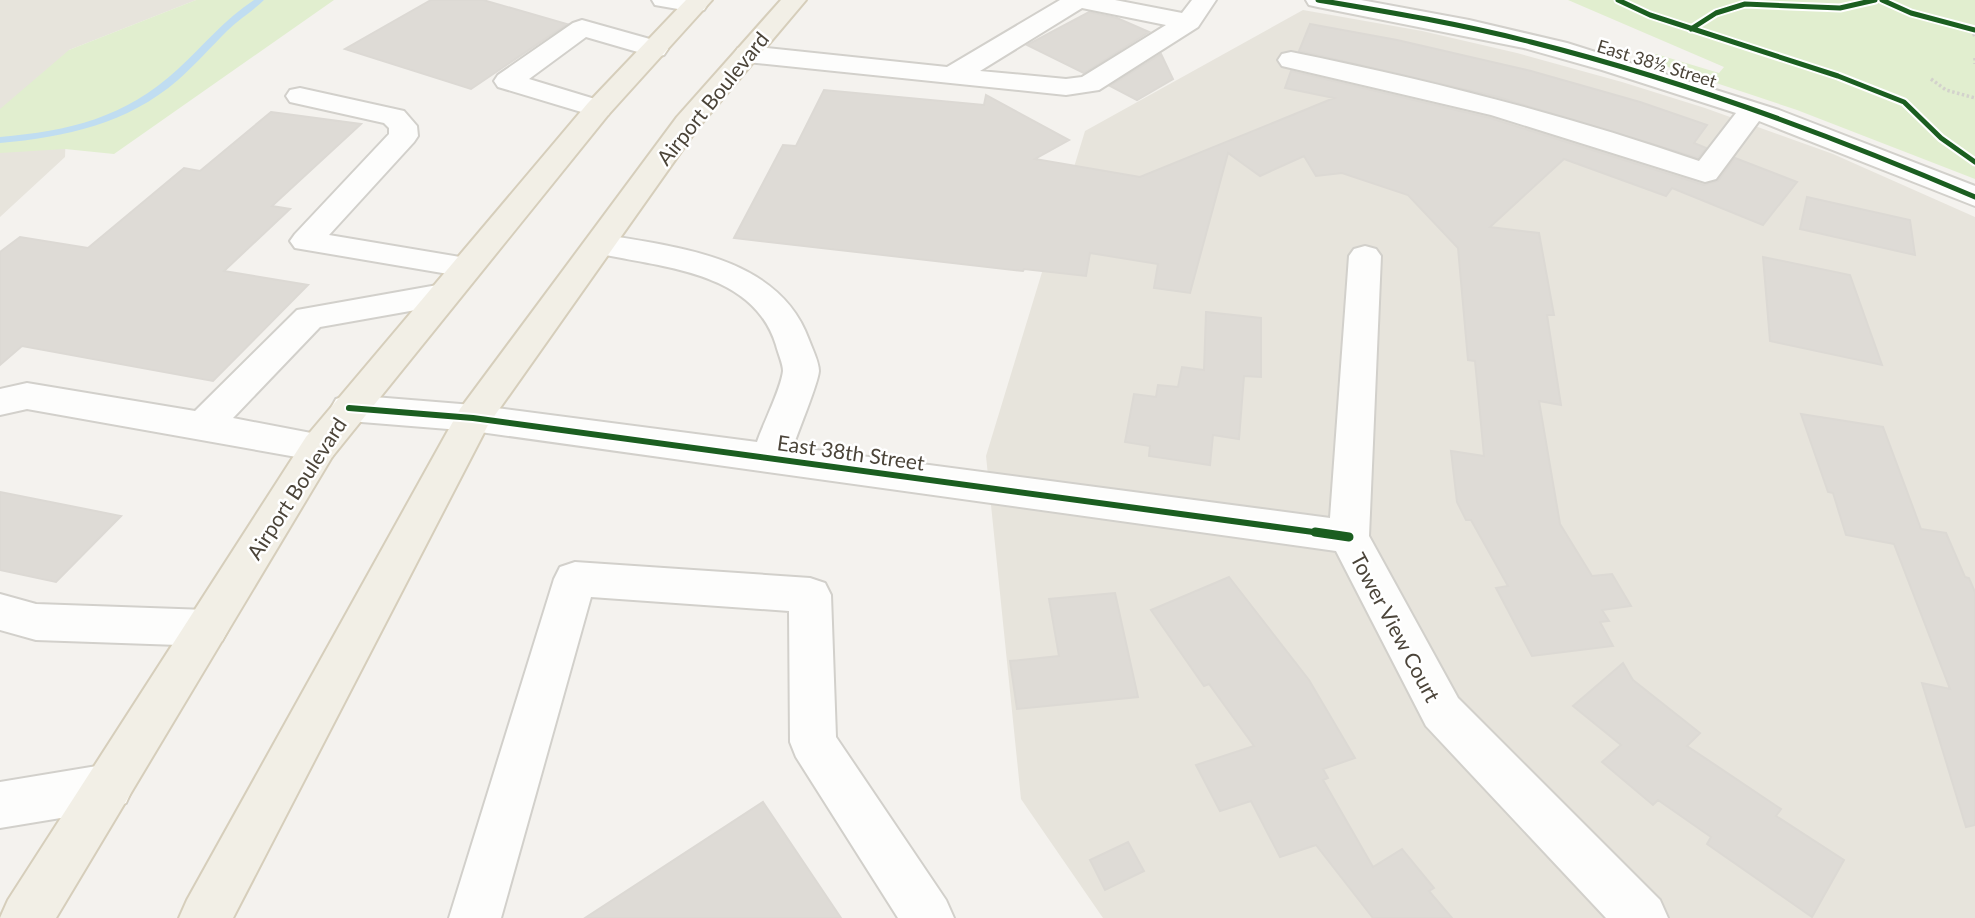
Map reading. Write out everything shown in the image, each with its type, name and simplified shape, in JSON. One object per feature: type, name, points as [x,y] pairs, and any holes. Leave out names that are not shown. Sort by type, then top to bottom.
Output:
[{"type":"main road","name":"Airport Boulevard","points":[[205,918],[473,418],[687,122],[794,0]]},
{"type":"main road","name":"Airport Boulevard","points":[[26,918],[319,447],[598,109],[654,49],[687,2]]},
{"type":"street","points":[[952,76],[1077,0],[1197,11]]},
{"type":"street","name":"East 38½ Street","points":[[1318,0],[1409,16],[1556,49],[1680,85],[1836,140],[1975,197]]},
{"type":"street","points":[[747,54],[1066,87],[1089,83],[1197,11]]},
{"type":"street","points":[[598,109],[508,81],[582,29],[654,49]]},
{"type":"street","points":[[1291,60],[1520,112],[1629,145],[1706,173],[1753,110]]},
{"type":"street","points":[[300,96],[394,117],[403,126],[404,136],[306,241],[466,267]]},
{"type":"street","points":[[600,244],[678,259],[747,283],[779,315],[802,370],[770,458]]},
{"type":"street","name":"Tower View Court","points":[[1365,256],[1349,537],[1441,712],[1642,918]]},
{"type":"street","points":[[203,426],[309,318],[443,295]]},
{"type":"street","points":[[0,402],[27,396],[319,447]]},
{"type":"street","name":"East 38th Street","points":[[349,408],[473,418],[1349,537]]},
{"type":"street","points":[[475,918],[575,579],[810,595],[813,742],[928,918]]},
{"type":"street","points":[[0,612],[36,622],[207,628]]},
{"type":"street","points":[[0,805],[109,787]]},
{"type":"path","points":[[1972,29],[1975,38]]},
{"type":"path","points":[[1975,58],[1975,64]]},
{"type":"path","points":[[1922,80],[1945,76]]},
{"type":"path","points":[[1931,79],[1946,90],[1975,98]]},
{"type":"shaded area","points":[[0,0],[196,0],[69,50],[65,157],[0,217]]},
{"type":"shaded area","points":[[1303,10],[1422,31],[1517,53],[1622,82],[1705,108],[1833,154],[1975,217],[1975,918],[1103,918],[1021,799],[986,456],[1085,131]]},
{"type":"green space","points":[[196,0],[334,0],[114,154],[65,149],[0,153],[0,109],[69,50]]},
{"type":"green space","points":[[1568,0],[1975,0],[1975,179],[1797,110],[1650,61],[1656,54],[1719,73],[1724,67]]},
{"type":"building","points":[[431,0],[483,0],[567,24],[471,89],[345,49]]},
{"type":"building","points":[[1089,12],[1117,18],[1149,32],[1084,73],[1027,45]]},
{"type":"building","points":[[1310,24],[1397,40],[1531,71],[1640,102],[1707,125],[1694,143],[1706,148],[1698,158],[1498,97],[1299,51]]},
{"type":"building","points":[[1161,54],[1173,79],[1137,100],[1110,86]]},
{"type":"building","points":[[1291,71],[1490,118],[1704,185],[1718,181],[1735,158],[1797,182],[1763,225],[1672,188],[1666,196],[1564,159],[1490,227],[1539,233],[1554,315],[1547,315],[1561,405],[1539,401],[1560,524],[1592,576],[1612,574],[1631,606],[1602,610],[1609,621],[1600,622],[1613,646],[1532,656],[1496,588],[1508,586],[1471,520],[1466,520],[1457,502],[1451,451],[1484,456],[1475,361],[1468,360],[1458,248],[1408,195],[1342,173],[1316,176],[1304,156],[1260,176],[1228,153],[1190,293],[1154,288],[1158,264],[1090,253],[1086,276],[734,238],[783,145],[796,146],[824,90],[984,105],[986,95],[1069,140],[1035,159],[1140,177],[1334,98],[1285,88]]},
{"type":"building","points":[[271,112],[361,124],[272,206],[290,209],[224,271],[308,285],[213,381],[22,346],[0,365],[0,252],[20,237],[88,248],[184,168],[200,171]]},
{"type":"building","points":[[1807,197],[1910,220],[1915,255],[1800,229]]},
{"type":"building","points":[[1763,257],[1850,275],[1882,365],[1770,341]]},
{"type":"building","points":[[1206,312],[1261,318],[1261,377],[1244,376],[1239,439],[1213,435],[1210,465],[1149,456],[1150,446],[1125,442],[1134,394],[1156,397],[1158,385],[1178,387],[1182,367],[1204,370]]},
{"type":"building","points":[[1801,414],[1883,427],[1921,529],[1946,533],[1965,577],[1969,578],[1975,592],[1975,825],[1966,827],[1922,683],[1950,689],[1894,544],[1846,535],[1833,493],[1828,492]]},
{"type":"building","points":[[0,492],[121,516],[56,582],[0,570]]},
{"type":"building","points":[[1229,577],[1309,680],[1355,758],[1323,769],[1328,778],[1323,780],[1373,867],[1402,849],[1434,888],[1429,891],[1452,918],[1373,918],[1316,845],[1280,857],[1251,801],[1220,811],[1196,765],[1254,746],[1209,684],[1204,686],[1151,610]]},
{"type":"building","points":[[1115,593],[1138,697],[1017,709],[1010,661],[1059,656],[1049,599]]},
{"type":"building","points":[[1623,663],[1633,680],[1700,733],[1687,746],[1781,809],[1776,816],[1844,860],[1812,917],[1707,844],[1711,837],[1658,800],[1653,805],[1602,762],[1621,745],[1573,706]]},
{"type":"building","points":[[763,802],[841,918],[585,918]]},
{"type":"building","points":[[1128,842],[1144,871],[1105,890],[1090,860]]},
{"type":"waterway","points":[[0,140],[71,131],[92,125],[132,107],[173,79],[225,27],[260,0]]},
{"type":"cycle path","points":[[1318,0],[1499,34],[1665,80],[1873,154],[1975,197]]},
{"type":"cycle path","points":[[1618,0],[1650,15],[1838,76],[1904,102],[1941,138],[1975,162]]},
{"type":"cycle path","points":[[1691,29],[1716,13],[1745,4],[1824,9],[1875,0]]},
{"type":"cycle path","points":[[1882,0],[1911,13],[1975,30]]},
{"type":"cycle path","points":[[349,408],[473,418],[1349,537]]}]
